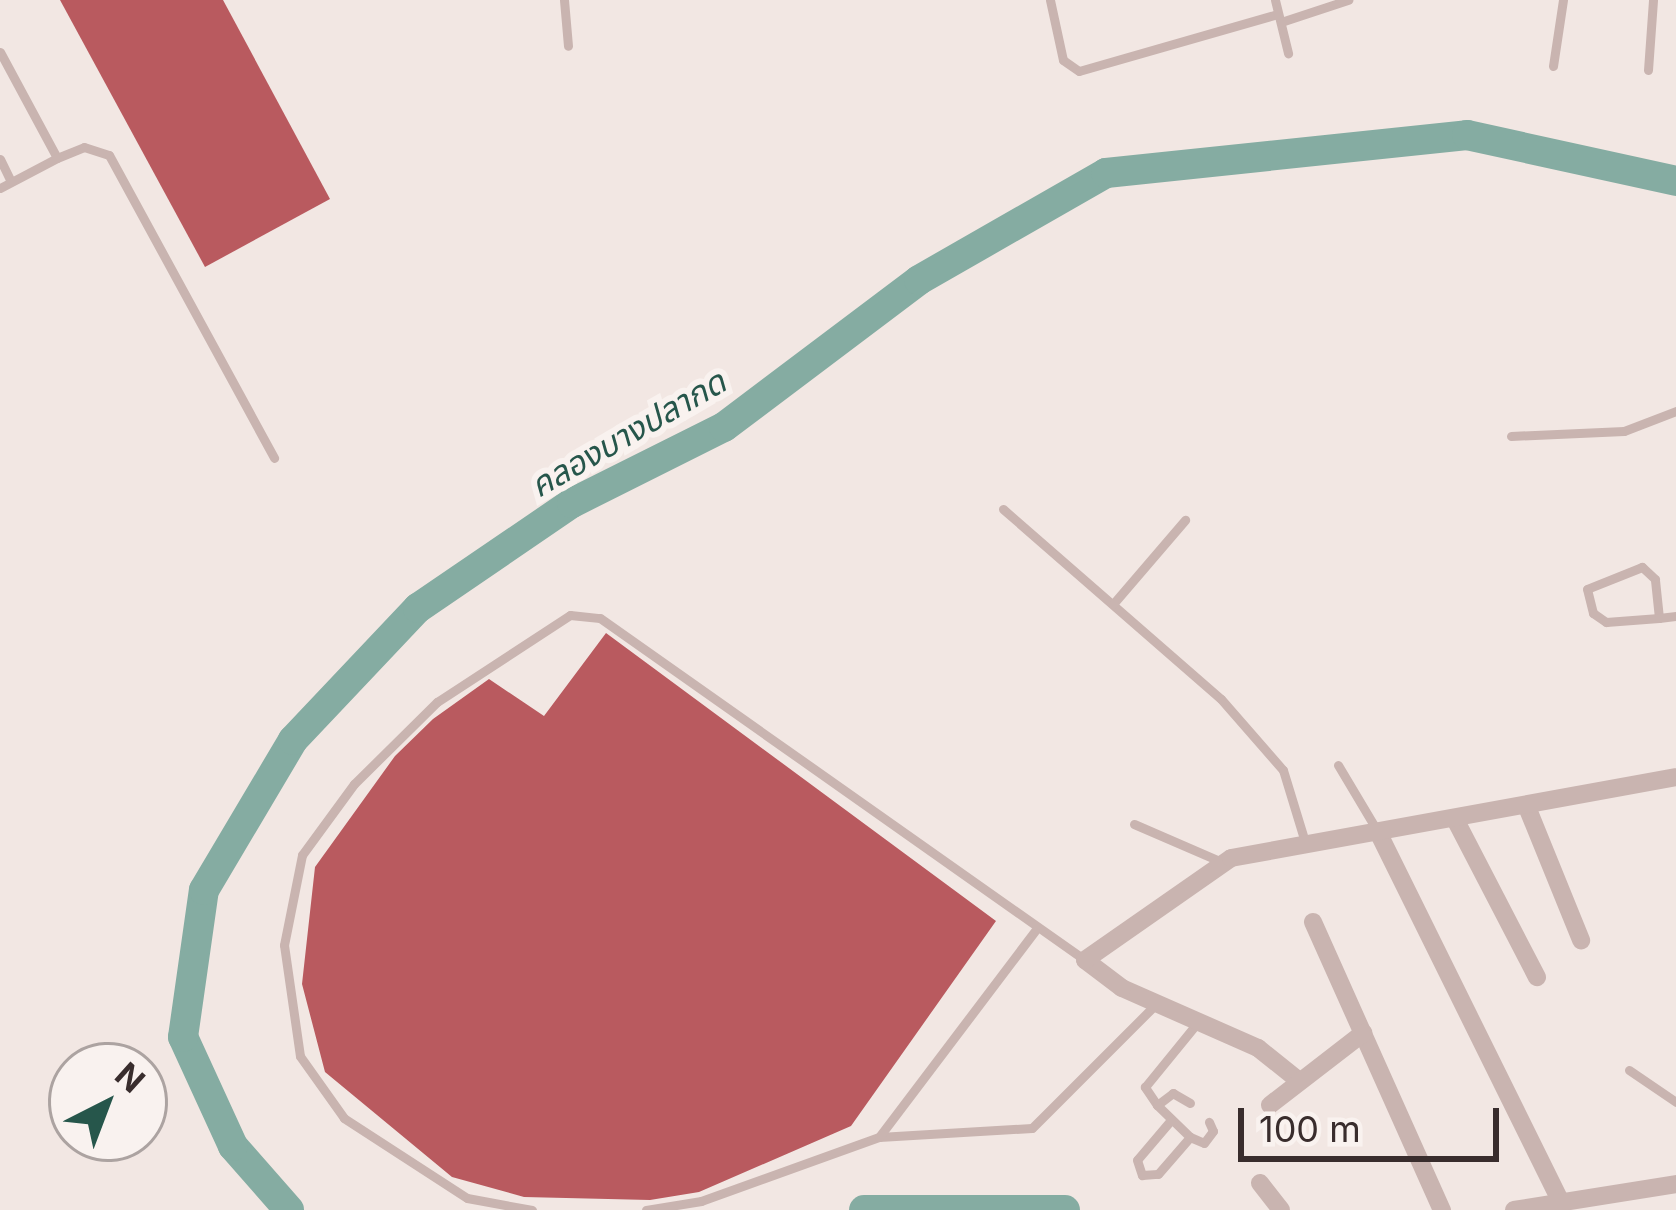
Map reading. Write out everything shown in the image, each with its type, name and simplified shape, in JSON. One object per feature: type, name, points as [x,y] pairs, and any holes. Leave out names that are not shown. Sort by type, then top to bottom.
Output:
[{"type":"street","points":[[1298,1080],[1258,1048],[1156,1004],[1085,961],[1222,862],[1676,776]]},
{"type":"street","points":[[1527,807],[1581,940]]},
{"type":"street","points":[[1456,821],[1537,977]]},
{"type":"street","points":[[1378,834],[1561,1202]]},
{"type":"street","points":[[1313,922],[1442,1210]]},
{"type":"street","points":[[1270,1105],[1364,1033]]},
{"type":"street","points":[[1260,1183],[1281,1210]]},
{"type":"street","points":[[1514,1210],[1676,1184]]},
{"type":"lane","points":[[564,0],[568,46]]},
{"type":"lane","points":[[1050,0],[1063,60],[1078,71],[1348,0]]},
{"type":"lane","points":[[1275,0],[1288,53]]},
{"type":"lane","points":[[1553,66],[1563,0]]},
{"type":"lane","points":[[1648,70],[1653,0]]},
{"type":"lane","points":[[0,52],[56,158]]},
{"type":"lane","points":[[0,159],[6,185],[84,147],[109,155],[274,458]]},
{"type":"lane","points":[[1511,436],[1624,431],[1676,411]]},
{"type":"lane","points":[[1003,509],[1221,699],[1283,770],[1306,846]]},
{"type":"lane","points":[[1113,604],[1185,520]]},
{"type":"lane","points":[[1659,619],[1654,579],[1642,567],[1587,589],[1598,620],[1659,619],[1676,616]]},
{"type":"lane","points":[[532,1210],[467,1198],[344,1118],[300,1056],[284,945],[302,855],[354,784],[437,702],[569,615],[600,618],[1035,931],[1085,961]]},
{"type":"lane","points":[[1337,765],[1378,834]]},
{"type":"lane","points":[[1134,824],[1222,862]]},
{"type":"lane","points":[[880,1137],[1035,931]]},
{"type":"lane","points":[[646,1210],[701,1201],[880,1137],[1032,1128],[1156,1004]]},
{"type":"lane","points":[[1198,1022],[1148,1076],[1157,1105],[1190,1137],[1204,1143],[1213,1134],[1209,1123]]},
{"type":"lane","points":[[1629,1070],[1676,1102]]},
{"type":"lane","points":[[1157,1105],[1173,1093],[1190,1103]]},
{"type":"lane","points":[[1172,1120],[1137,1160],[1142,1175],[1158,1174],[1190,1137]]},
{"type":"building","points":[[60,0],[223,0],[330,199],[205,267]]},
{"type":"building","points":[[606,633],[996,921],[851,1126],[699,1192],[650,1200],[524,1197],[452,1177],[325,1072],[302,984],[315,867],[395,756],[433,719],[489,679],[544,716]]},
{"type":"waterway","name":"คลองบางปลากด","points":[[289,1210],[233,1146],[183,1037],[204,890],[293,740],[418,608],[572,503],[724,427],[919,280],[1106,173],[1467,135],[1676,181]]},
{"type":"waterway","name":"คลองบางปลากด","points":[[864,1210],[1065,1210]]}]
